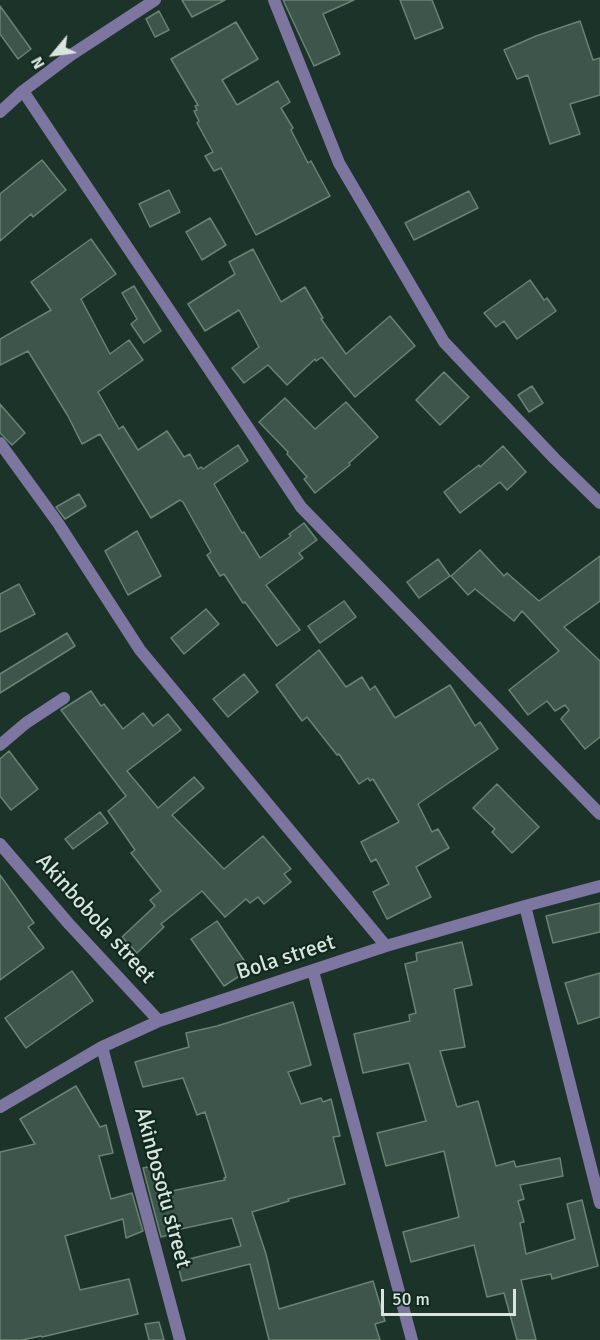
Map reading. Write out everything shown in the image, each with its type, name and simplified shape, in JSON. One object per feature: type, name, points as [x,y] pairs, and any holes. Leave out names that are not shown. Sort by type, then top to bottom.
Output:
[{"type":"street","points":[[0,112],[23,91],[71,55],[155,0]]},
{"type":"street","points":[[274,0],[339,163],[444,342],[600,503]]},
{"type":"street","points":[[23,91],[301,507],[600,814]]},
{"type":"street","points":[[0,443],[58,523],[140,650],[386,946]]},
{"type":"street","points":[[0,745],[26,723],[64,698]]},
{"type":"street","name":"Akinbobola street","points":[[0,844],[69,924],[159,1021]]},
{"type":"street","name":"Bola street","points":[[0,1107],[102,1047],[159,1021],[386,946],[600,886]]},
{"type":"street","points":[[525,906],[600,1203]]},
{"type":"street","points":[[314,971],[412,1340]]},
{"type":"street","name":"Akinbosotu street","points":[[102,1047],[180,1340]]},
{"type":"building","points":[[182,0],[225,0],[192,17]]},
{"type":"building","points":[[283,0],[354,0],[323,14],[340,54],[314,66]]},
{"type":"building","points":[[400,0],[432,0],[443,28],[415,39]]},
{"type":"building","points":[[0,6],[31,49],[18,59],[0,34]]},
{"type":"building","points":[[159,11],[169,30],[155,37],[146,19]]},
{"type":"building","points":[[580,21],[593,60],[600,58],[600,95],[570,104],[580,134],[550,144],[528,75],[517,79],[504,50]]},
{"type":"building","points":[[236,22],[258,59],[222,80],[237,105],[278,81],[290,102],[281,108],[293,128],[291,130],[308,163],[311,161],[330,196],[256,235],[221,168],[214,171],[205,156],[213,152],[197,123],[199,121],[194,111],[197,110],[195,106],[198,105],[171,59]]},
{"type":"building","points":[[42,160],[66,190],[33,217],[31,214],[0,241],[0,194]]},
{"type":"building","points":[[169,190],[180,212],[150,227],[139,204]]},
{"type":"building","points":[[469,191],[478,208],[414,240],[405,223]]},
{"type":"building","points":[[210,218],[226,245],[202,260],[186,232]]},
{"type":"building","points":[[91,239],[116,274],[81,299],[110,354],[129,340],[143,360],[98,392],[119,429],[123,426],[138,450],[167,431],[184,457],[190,454],[198,469],[201,467],[203,469],[238,445],[248,461],[214,484],[242,533],[244,532],[260,558],[291,536],[289,534],[304,523],[317,540],[299,553],[303,558],[266,585],[300,630],[277,646],[245,602],[243,603],[224,574],[220,576],[207,555],[211,552],[183,502],[180,500],[151,518],[100,434],[82,444],[68,416],[28,351],[0,365],[0,339],[51,310],[31,282]]},
{"type":"building","points":[[253,249],[281,302],[305,287],[323,318],[321,319],[346,354],[390,316],[415,346],[355,397],[322,357],[316,361],[315,359],[287,385],[268,365],[244,383],[232,368],[259,347],[239,310],[205,331],[188,304],[235,274],[229,262]]},
{"type":"building","points":[[530,280],[544,300],[547,298],[556,311],[517,339],[504,321],[496,327],[484,313]]},
{"type":"building","points":[[134,286],[161,331],[144,343],[131,324],[137,319],[122,293]]},
{"type":"building","points":[[444,372],[469,397],[440,425],[416,400]]},
{"type":"building","points":[[532,386],[543,403],[529,412],[518,395]]},
{"type":"building","points":[[285,398],[315,429],[346,402],[378,437],[349,463],[350,465],[315,493],[304,479],[307,477],[287,454],[288,452],[259,422]]},
{"type":"building","points":[[0,404],[25,433],[12,445],[0,433]]},
{"type":"building","points":[[503,446],[526,472],[507,490],[500,482],[460,513],[444,492],[479,465],[480,467]]},
{"type":"building","points":[[79,494],[86,506],[65,519],[56,507]]},
{"type":"building","points":[[137,531],[161,576],[128,595],[105,551]]},
{"type":"building","points":[[480,550],[504,576],[507,573],[539,601],[600,556],[600,601],[564,627],[600,661],[600,737],[585,749],[561,719],[569,710],[565,705],[555,711],[547,701],[528,715],[509,690],[559,651],[522,611],[514,621],[475,589],[468,595],[451,576]]},
{"type":"building","points":[[438,559],[450,576],[419,598],[407,582]]},
{"type":"building","points":[[19,584],[35,614],[0,632],[0,594]]},
{"type":"building","points":[[344,601],[356,617],[320,643],[308,626]]},
{"type":"building","points":[[206,609],[219,624],[184,654],[171,638]]},
{"type":"building","points":[[67,633],[75,646],[0,693],[0,674]]},
{"type":"building","points":[[319,650],[346,687],[362,677],[370,690],[375,686],[395,718],[450,685],[475,726],[480,722],[498,749],[418,804],[432,832],[438,829],[449,848],[416,867],[431,897],[387,919],[373,892],[389,884],[376,859],[371,862],[361,842],[399,822],[373,779],[370,781],[368,778],[359,784],[339,754],[337,755],[307,717],[302,721],[276,685]]},
{"type":"building","points":[[244,674],[258,692],[228,717],[213,699]]},
{"type":"building","points":[[91,691],[101,706],[104,704],[123,729],[143,713],[153,726],[168,714],[181,730],[127,771],[158,808],[194,777],[204,788],[172,815],[224,869],[263,836],[291,869],[284,874],[291,882],[264,904],[258,897],[250,903],[246,899],[225,917],[202,891],[161,924],[164,927],[137,953],[122,937],[155,906],[150,900],[161,891],[131,853],[135,850],[108,811],[126,796],[61,710]]},
{"type":"building","points":[[9,751],[38,789],[11,810],[0,796],[0,759]]},
{"type":"building","points":[[497,784],[539,827],[512,853],[492,832],[495,829],[473,808]]},
{"type":"building","points":[[100,812],[108,823],[73,849],[65,839]]},
{"type":"building","points":[[0,875],[34,923],[28,927],[44,948],[0,980]]},
{"type":"building","points":[[600,903],[600,932],[553,943],[546,916]]},
{"type":"building","points":[[217,921],[250,969],[224,986],[191,939]]},
{"type":"building","points":[[462,942],[472,985],[454,989],[465,1047],[440,1051],[457,1107],[478,1101],[496,1166],[514,1161],[516,1167],[560,1158],[563,1176],[520,1185],[524,1199],[518,1201],[524,1222],[520,1223],[526,1254],[575,1239],[567,1204],[582,1200],[598,1266],[552,1279],[551,1274],[521,1280],[536,1340],[517,1340],[504,1293],[487,1297],[474,1245],[411,1262],[403,1232],[459,1217],[444,1151],[386,1166],[377,1133],[426,1121],[409,1063],[363,1073],[354,1034],[410,1021],[409,1015],[416,1013],[405,964],[417,961],[416,953]]},
{"type":"building","points":[[72,971],[93,1001],[26,1048],[5,1018]]},
{"type":"building","points":[[600,973],[600,1017],[578,1024],[565,983]]},
{"type":"building","points":[[293,1002],[311,1065],[288,1072],[301,1104],[321,1098],[323,1102],[331,1099],[340,1136],[333,1137],[345,1184],[288,1199],[289,1201],[252,1212],[266,1254],[279,1309],[373,1281],[385,1321],[375,1324],[380,1340],[269,1340],[250,1264],[182,1281],[177,1262],[241,1246],[232,1218],[176,1230],[177,1233],[161,1237],[143,1168],[157,1165],[163,1191],[167,1190],[167,1192],[225,1180],[226,1177],[205,1112],[197,1115],[183,1078],[143,1087],[135,1062],[189,1047],[186,1033],[217,1026]]},
{"type":"building","points":[[76,1086],[100,1127],[106,1125],[113,1153],[99,1156],[111,1199],[132,1193],[143,1231],[126,1238],[123,1219],[65,1236],[80,1290],[129,1279],[138,1314],[42,1337],[0,1340],[0,1152],[35,1144],[20,1119]]},
{"type":"building","points":[[159,1322],[164,1340],[149,1340],[145,1324]]}]
